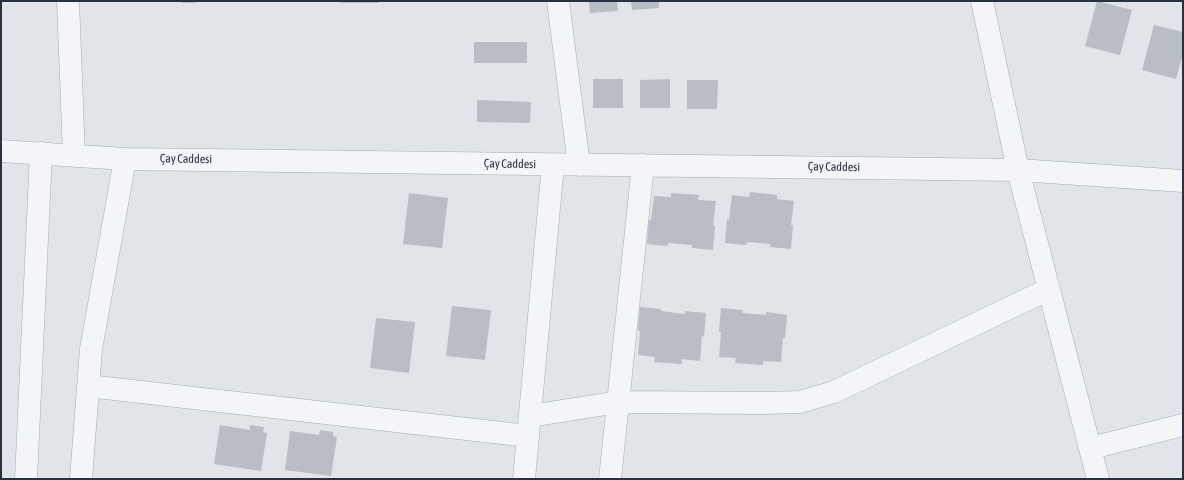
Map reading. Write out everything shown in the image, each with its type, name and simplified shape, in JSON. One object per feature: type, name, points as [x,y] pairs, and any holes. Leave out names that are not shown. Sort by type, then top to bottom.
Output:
[{"type":"street","points":[[68,1],[74,155]]},
{"type":"street","points":[[558,1],[579,165]]},
{"type":"street","points":[[982,1],[1018,170],[1090,448],[1093,477]]},
{"type":"street","name":"Çay Caddesi","points":[[1,151],[125,159],[1018,170],[1183,181]]},
{"type":"street","points":[[26,479],[41,153]]},
{"type":"street","points":[[81,479],[90,349],[125,159]]},
{"type":"street","points":[[524,479],[553,164]]},
{"type":"street","points":[[610,479],[643,165]]},
{"type":"street","points":[[88,386],[529,426],[619,402],[800,402],[834,392],[1049,289]]},
{"type":"street","points":[[1090,448],[1183,425]]},
{"type":"building","points":[[181,1],[196,1],[196,3],[182,3]]},
{"type":"building","points":[[340,1],[378,1],[378,3],[340,3]]},
{"type":"building","points":[[589,1],[617,1],[618,11],[590,13]]},
{"type":"building","points":[[631,1],[659,1],[659,8],[632,10]]},
{"type":"building","points":[[1097,1],[1132,10],[1120,55],[1085,46]]},
{"type":"building","points":[[1154,25],[1183,32],[1183,54],[1176,79],[1142,70]]},
{"type":"building","points":[[474,42],[527,42],[527,63],[474,63]]},
{"type":"building","points":[[593,79],[623,79],[623,108],[593,108]]},
{"type":"building","points":[[670,79],[670,108],[640,108],[640,80]]},
{"type":"building","points":[[687,80],[718,80],[717,109],[687,109]]},
{"type":"building","points":[[477,100],[531,102],[530,123],[477,122]]},
{"type":"building","points":[[750,192],[777,195],[777,199],[794,201],[791,225],[793,225],[791,249],[770,247],[770,244],[747,242],[746,245],[725,243],[727,219],[729,220],[732,195],[749,197]]},
{"type":"building","points":[[409,193],[448,198],[442,248],[403,244]]},
{"type":"building","points":[[671,193],[699,195],[698,200],[716,201],[713,226],[715,226],[713,250],[692,248],[692,245],[668,243],[668,246],[647,244],[649,220],[651,220],[654,196],[671,197]]},
{"type":"building","points":[[452,306],[491,310],[485,360],[446,356]]},
{"type":"building","points":[[640,307],[661,309],[661,311],[685,314],[685,311],[706,313],[700,361],[682,359],[682,364],[654,362],[655,357],[638,355]]},
{"type":"building","points":[[721,308],[743,310],[742,313],[766,315],[766,312],[787,315],[781,362],[763,361],[763,365],[735,363],[736,358],[719,357]]},
{"type":"building","points":[[376,318],[415,322],[409,373],[370,368]]},
{"type":"building","points":[[220,425],[250,430],[250,425],[264,427],[263,432],[267,433],[261,471],[214,464]]},
{"type":"building","points":[[320,430],[333,432],[333,436],[337,437],[331,476],[285,470],[290,431],[319,435]]}]
